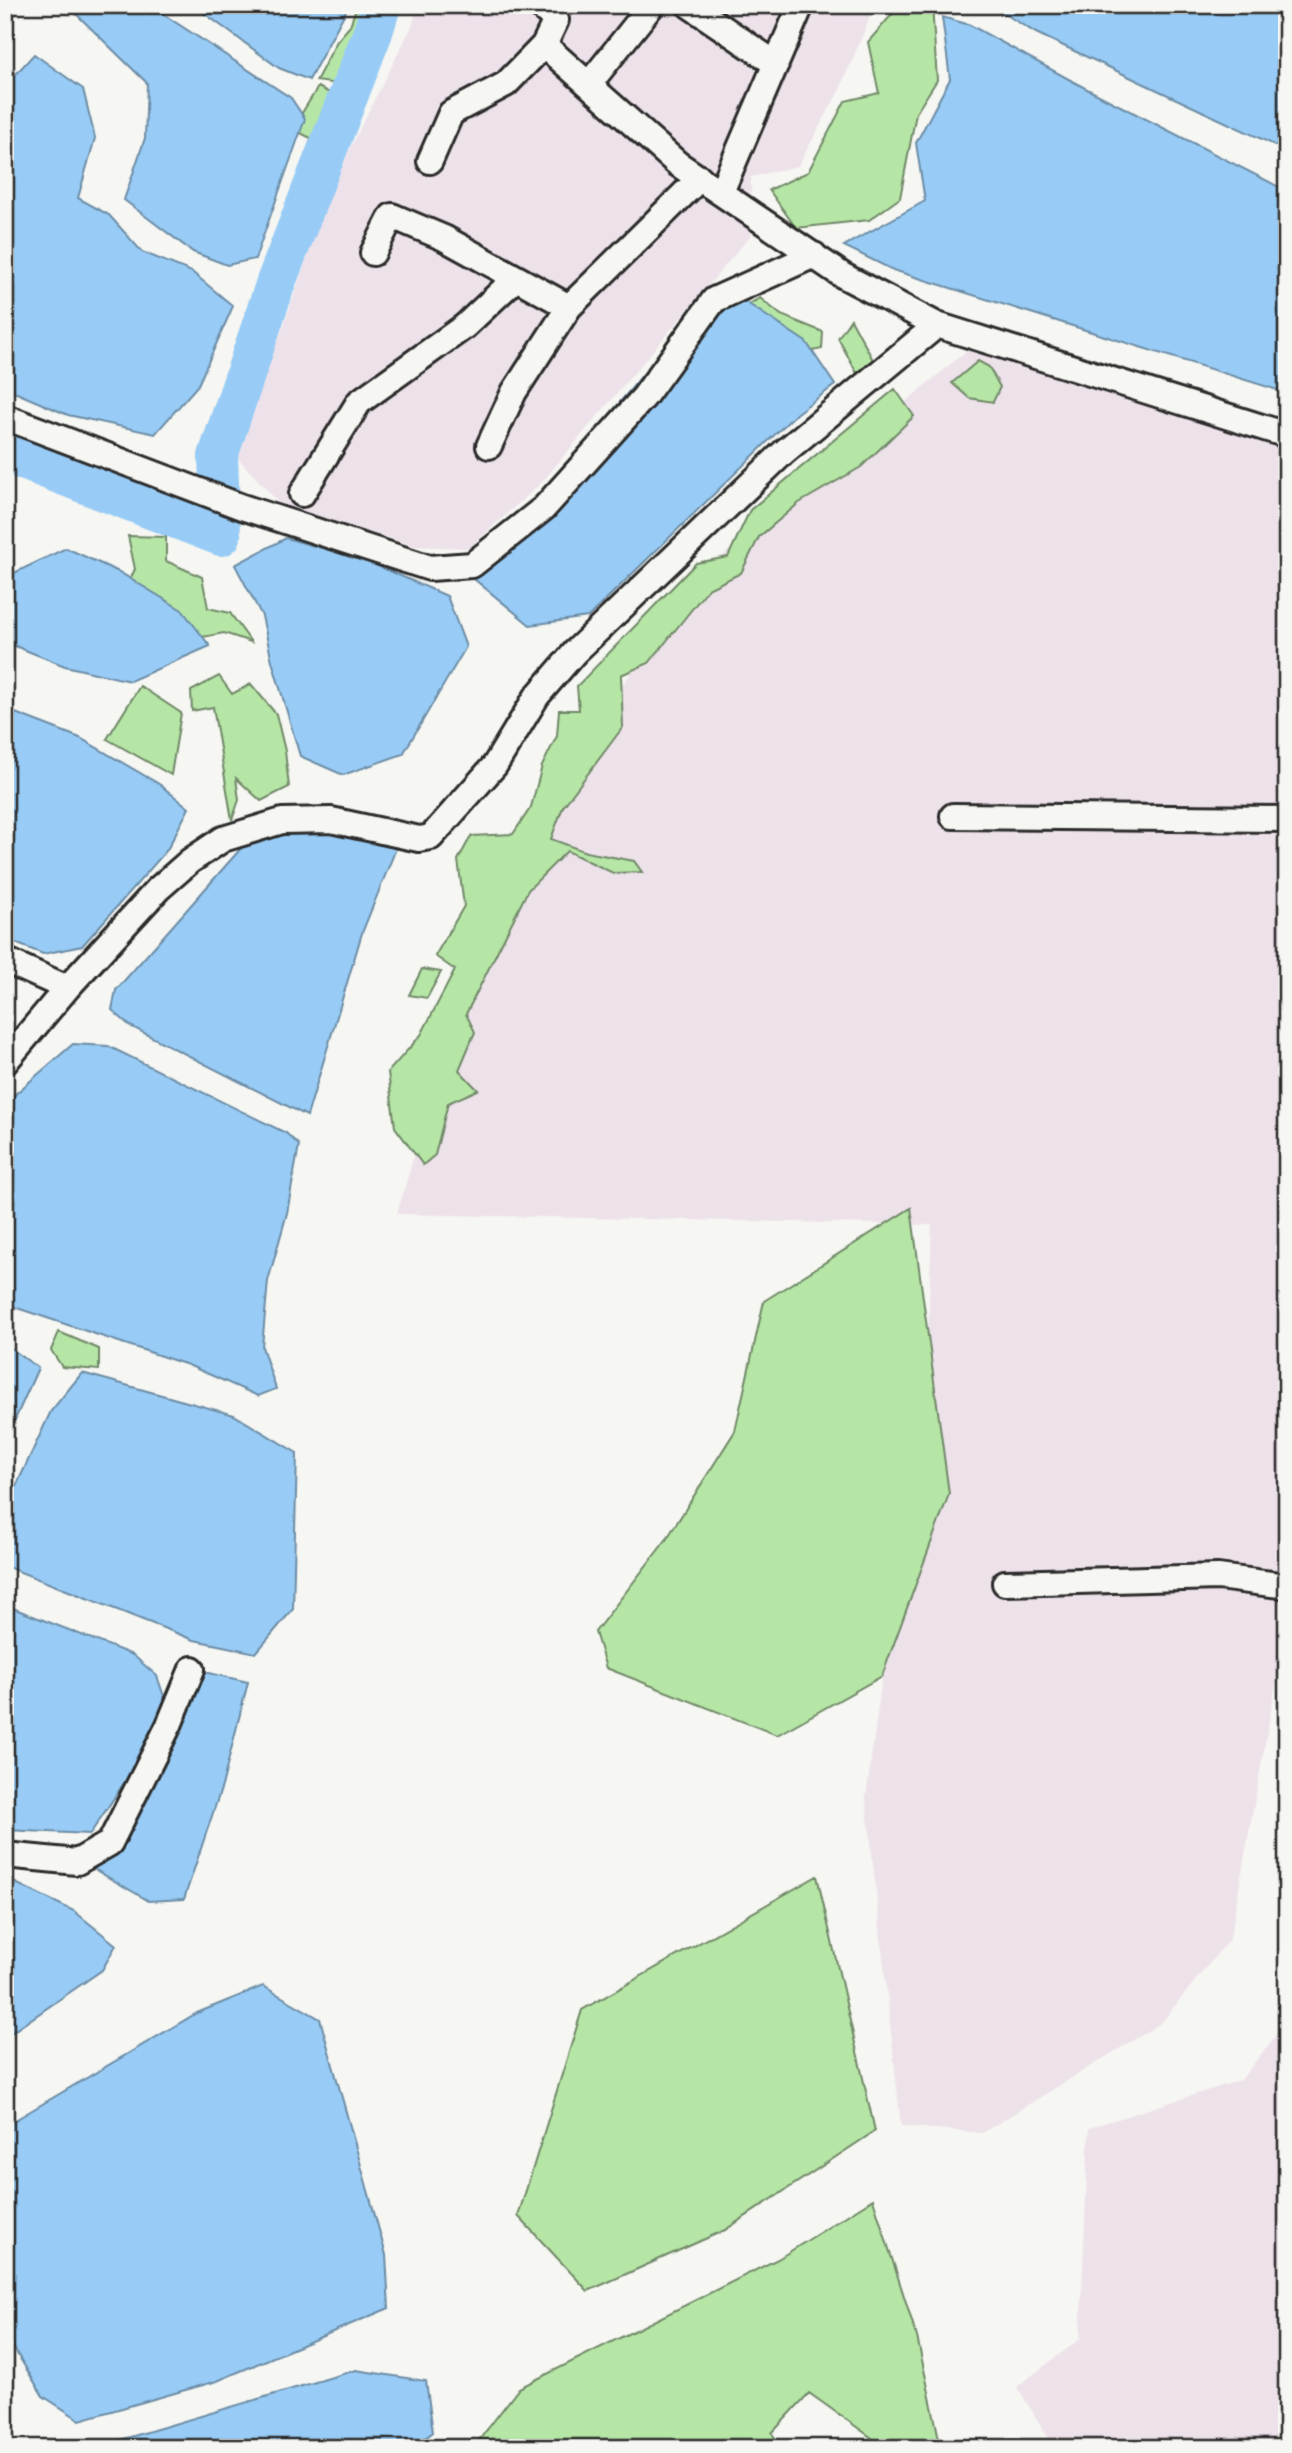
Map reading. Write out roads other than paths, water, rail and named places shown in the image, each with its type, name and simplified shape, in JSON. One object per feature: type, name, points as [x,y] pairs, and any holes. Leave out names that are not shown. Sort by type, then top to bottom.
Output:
[{"type":"street","points":[[430,162],[451,113],[506,84],[544,44],[555,20],[539,5]]},
{"type":"street","points":[[589,84],[652,5]]},
{"type":"street","points":[[689,5],[776,64]]},
{"type":"street","points":[[721,192],[801,5]]},
{"type":"street","points":[[544,44],[678,164],[842,275],[937,325],[1287,435]]},
{"type":"street","points":[[489,446],[514,392],[569,307],[700,178]]},
{"type":"street","points":[[373,253],[392,216],[444,238],[569,307]]},
{"type":"street","points":[[5,417],[242,507],[430,568],[472,565],[544,508],[644,397],[714,300],[814,255]]},
{"type":"street","points":[[302,494],[359,402],[466,326],[516,278]]},
{"type":"street","points":[[5,1062],[67,988],[158,889],[190,861],[223,839],[282,821],[331,820],[419,839],[431,837],[495,765],[537,696],[575,652],[784,452],[937,325]]},
{"type":"street","points":[[953,817],[1287,819]]},
{"type":"street","points":[[5,960],[67,988]]},
{"type":"street","points":[[1005,1583],[1218,1577],[1287,1587]]},
{"type":"street","points":[[5,1855],[78,1861],[110,1843],[169,1725],[192,1670]]},
{"type":"water","points":[[67,5],[149,5],[291,98],[305,119],[255,259],[227,265],[193,252],[124,200],[145,138],[147,83]]},
{"type":"water","points":[[193,5],[349,5],[309,80],[279,68]]},
{"type":"water","points":[[990,5],[1287,5],[1287,151],[1036,33]]},
{"type":"water","points":[[942,17],[970,25],[1085,88],[1287,191],[1287,393],[893,270],[844,246],[925,201],[916,143],[950,79]]},
{"type":"water","points":[[34,54],[83,89],[95,138],[78,198],[109,215],[142,252],[192,272],[233,306],[198,385],[155,434],[68,415],[5,388],[5,86]]},
{"type":"water","points":[[744,301],[806,342],[835,385],[797,413],[588,617],[530,625],[474,579],[682,327]]},
{"type":"water","points":[[286,538],[364,560],[447,596],[466,647],[403,754],[343,775],[300,756],[272,661],[262,616],[235,565]]},
{"type":"water","points":[[66,548],[119,572],[182,610],[210,646],[130,681],[65,666],[5,642],[5,590],[12,574]]},
{"type":"water","points":[[5,709],[80,738],[159,784],[189,808],[167,850],[82,946],[43,954],[5,939]]},
{"type":"water","points":[[351,814],[399,841],[362,933],[307,1116],[130,1026],[112,1010],[116,990],[251,837]]},
{"type":"water","points":[[73,1044],[108,1046],[286,1133],[299,1145],[287,1213],[268,1281],[262,1347],[276,1389],[258,1396],[188,1365],[5,1304],[5,1103]]},
{"type":"water","points":[[5,1344],[38,1368],[5,1442]]},
{"type":"water","points":[[82,1373],[234,1415],[297,1453],[293,1609],[256,1653],[194,1640],[5,1566],[5,1510],[51,1411]]},
{"type":"water","points":[[5,1605],[133,1655],[157,1676],[166,1702],[126,1780],[90,1834],[5,1830]]},
{"type":"water","points":[[205,1672],[248,1682],[222,1786],[184,1899],[149,1901],[94,1869],[127,1836],[150,1782]]},
{"type":"water","points":[[5,1878],[74,1911],[116,1945],[102,1970],[5,2037]]},
{"type":"water","points":[[263,1986],[320,2019],[386,2255],[389,2308],[217,2381],[80,2420],[43,2396],[5,2334],[5,2126],[197,2013]]},
{"type":"water","points":[[356,2370],[426,2381],[433,2432],[413,2448],[93,2448]]},
{"type":"waterway","points":[[5,453],[221,536],[218,456],[276,282],[381,5]]}]
